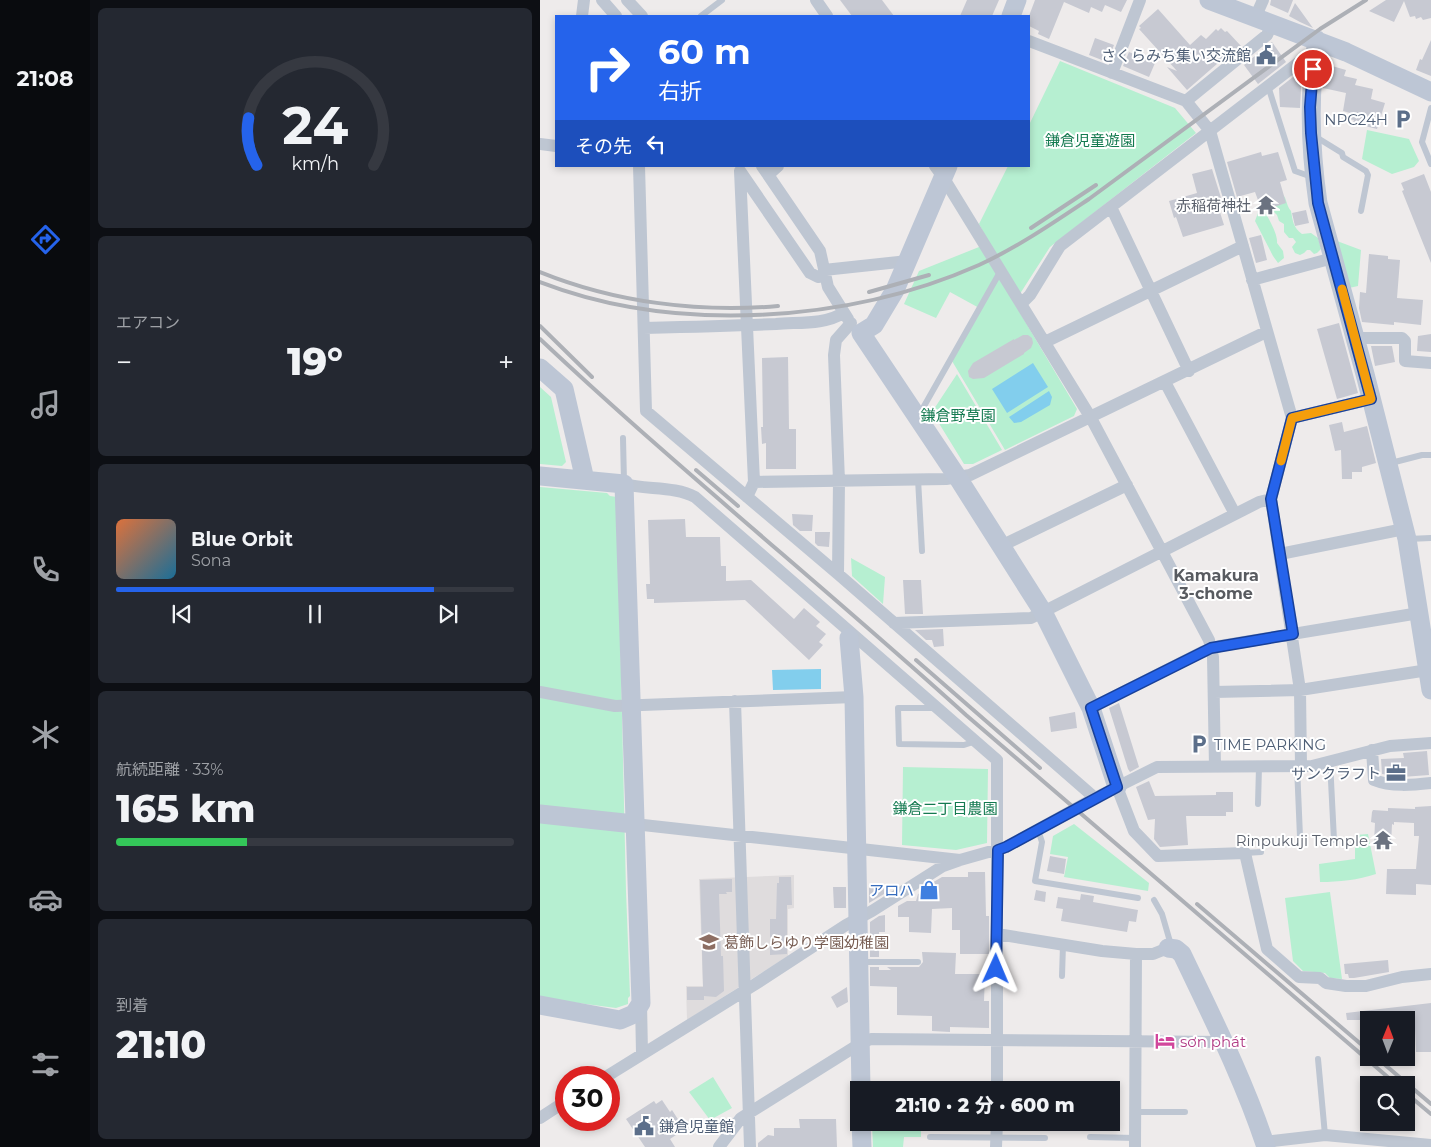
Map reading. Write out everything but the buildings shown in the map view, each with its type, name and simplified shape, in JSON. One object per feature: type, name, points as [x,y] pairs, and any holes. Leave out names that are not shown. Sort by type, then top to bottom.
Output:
[{"type":"street","points":[[582,15],[584,0]]},
{"type":"street","points":[[602,0],[615,15]]},
{"type":"street","points":[[627,0],[641,15]]},
{"type":"street","points":[[816,0],[826,15]]},
{"type":"street","points":[[1011,15],[1017,0]]},
{"type":"street","points":[[1112,73],[1140,0]]},
{"type":"street","points":[[1209,0],[1264,21],[1316,45],[1346,52],[1431,92]]},
{"type":"street","points":[[1186,101],[1267,35],[1263,0]]},
{"type":"street","points":[[1030,41],[1186,101],[1210,131],[1292,418],[1271,499],[1300,690],[1299,766]]},
{"type":"street","points":[[1021,304],[1030,295],[1060,246],[1268,86],[1316,45]]},
{"type":"street","points":[[1316,45],[1310,107],[1314,178],[1318,203],[1406,534],[1431,690]]},
{"type":"street","points":[[540,144],[555,146]]},
{"type":"street","points":[[639,167],[646,411],[838,574],[1095,798]]},
{"type":"street","points":[[739,169],[754,482],[747,498]]},
{"type":"street","points":[[739,169],[810,273],[818,277],[824,273],[908,261]]},
{"type":"street","points":[[765,170],[820,251],[828,287],[918,416],[1042,612],[1091,708],[1117,787],[1134,831],[1158,856],[1245,853],[1267,949],[1299,977],[1320,978],[1326,983],[1333,984],[1366,986],[1402,977],[1431,974]]},
{"type":"street","points":[[644,328],[824,321],[838,317],[852,323],[874,325],[895,290],[908,261],[942,170]]},
{"type":"street","points":[[942,170],[1091,418],[1209,640],[1214,692],[1215,767]]},
{"type":"street","points":[[1111,207],[1189,371]]},
{"type":"street","points":[[1045,342],[1242,246]]},
{"type":"street","points":[[1252,280],[1333,258]]},
{"type":"street","points":[[838,574],[839,481],[834,355],[836,340],[852,323]]},
{"type":"street","points":[[754,482],[958,478],[970,475],[1189,371],[1266,332]]},
{"type":"street","points":[[1355,338],[1402,338],[1405,341],[1405,361],[1431,363]]},
{"type":"street","points":[[540,368],[564,389],[585,480]]},
{"type":"street","points":[[1165,382],[1235,514]]},
{"type":"street","points":[[1292,418],[1371,399]]},
{"type":"street","points":[[540,476],[624,484],[638,488],[682,492],[695,496],[849,634],[994,756],[997,764],[998,850],[997,1081]]},
{"type":"street","points":[[624,484],[642,1053]]},
{"type":"street","points":[[1001,546],[1127,485]]},
{"type":"street","points":[[894,623],[1031,618],[1259,502],[1271,499]]},
{"type":"street","points":[[1280,554],[1406,534]]},
{"type":"street","points":[[1091,708],[1211,648],[1420,613]]},
{"type":"street","points":[[849,634],[854,697],[861,1081]]},
{"type":"street","points":[[1214,692],[1300,690],[1428,670]]},
{"type":"street","points":[[540,692],[615,706],[854,697]]},
{"type":"street","points":[[736,701],[750,1147]]},
{"type":"street","points":[[620,1067],[943,866],[998,850],[1157,767],[1258,768],[1312,766],[1390,746],[1431,743]]},
{"type":"street","points":[[1372,750],[1374,780],[1409,785],[1431,783]]},
{"type":"street","points":[[540,814],[960,860]]},
{"type":"street","points":[[997,934],[1136,954],[1153,954],[1170,948],[1176,949],[1182,954],[1224,1042],[1265,1144],[1325,1135],[1415,1145],[1431,1145]]},
{"type":"street","points":[[1135,1142],[1136,954]]},
{"type":"street","points":[[540,1005],[620,1020],[634,1014],[641,1003]]},
{"type":"street","points":[[719,1147],[741,1118],[860,1043],[871,1040],[1224,1042]]},
{"type":"street","points":[[540,1118],[555,1108]]},
{"type":"street","points":[[861,1131],[862,1147]]},
{"type":"lane","points":[[703,15],[722,0]]},
{"type":"lane","points":[[1268,86],[1294,171],[1314,178]]},
{"type":"lane","points":[[1431,108],[1422,142],[1431,164]]},
{"type":"lane","points":[[1311,133],[1342,153],[1343,157],[1366,171],[1368,175],[1361,211]]},
{"type":"lane","points":[[918,416],[1001,270]]},
{"type":"lane","points":[[622,438],[624,484]]},
{"type":"lane","points":[[1387,464],[1422,455],[1431,455]]},
{"type":"lane","points":[[918,479],[922,551]]},
{"type":"lane","points":[[1406,534],[1431,538]]},
{"type":"lane","points":[[938,708],[898,708],[899,744],[964,745],[976,741]]},
{"type":"lane","points":[[1330,761],[1334,840]]},
{"type":"lane","points":[[1299,766],[1300,837]]},
{"type":"lane","points":[[1258,768],[1258,804]]},
{"type":"lane","points":[[1038,830],[1042,842],[1035,881],[1138,898]]},
{"type":"lane","points":[[1245,853],[1261,852]]},
{"type":"lane","points":[[1154,900],[1162,914],[1170,948]]},
{"type":"lane","points":[[1062,976],[1063,945]]},
{"type":"lane","points":[[859,962],[918,962]]},
{"type":"lane","points":[[1318,1059],[1325,1135]]},
{"type":"lane","points":[[1135,1112],[1186,1112]]},
{"type":"lane","points":[[930,1137],[996,1142],[1045,1138]]},
{"type":"lane","points":[[1090,1137],[1135,1142]]},
{"type":"shaded area","points":[[794,875],[794,908],[788,909],[788,956],[687,1020],[686,986],[703,986],[699,879]]},
{"type":"green space","name":"鎌倉児童遊園","points":[[1060,61],[1175,108],[1196,133],[1050,247],[1014,303],[1077,409],[1074,416],[1005,450],[952,361],[981,309],[950,292],[936,318],[904,304],[919,271],[989,243],[979,224],[1008,167],[1030,167],[1030,123]]},
{"type":"green space","points":[[1367,130],[1409,139],[1419,161],[1414,167],[1392,174],[1362,159]]},
{"type":"green space","points":[[1279,191],[1285,198],[1297,229],[1302,234],[1311,233],[1318,238],[1321,249],[1317,253],[1314,254],[1307,250],[1300,255],[1295,253],[1292,247],[1296,242],[1284,232],[1284,224],[1279,221],[1277,215],[1272,210]]},
{"type":"green space","points":[[1258,213],[1266,214],[1272,224],[1277,243],[1283,251],[1284,258],[1278,263],[1255,221]]},
{"type":"green space","points":[[1337,241],[1361,250],[1358,286],[1349,288]]},
{"type":"green space","name":"鎌倉野草園","points":[[957,374],[1002,450],[973,464],[964,464],[932,412]]},
{"type":"green space","points":[[540,387],[551,397],[566,462],[562,466],[540,464]]},
{"type":"green space","points":[[540,487],[607,493],[610,496],[617,497],[630,996],[628,1004],[616,1008],[540,998]]},
{"type":"green space","points":[[851,558],[885,577],[883,604],[852,576]]},
{"type":"green space","name":"鎌倉二丁目農園","points":[[903,767],[988,769],[987,843],[956,850],[902,845]]},
{"type":"green space","points":[[1074,824],[1149,883],[1148,891],[1064,877],[1068,857],[1050,854],[1053,836]]},
{"type":"green space","points":[[1368,834],[1376,874],[1334,882],[1320,882],[1319,864],[1355,859],[1355,835]]},
{"type":"green space","points":[[1330,892],[1342,979],[1330,978],[1325,973],[1303,971],[1293,961],[1285,898]]},
{"type":"green space","points":[[713,1077],[732,1108],[710,1120],[689,1092]]},
{"type":"green space","points":[[872,1131],[921,1131],[921,1137],[904,1137],[903,1147],[873,1147]]},
{"type":"water","points":[[1033,363],[1048,387],[1007,413],[992,389]]},
{"type":"water","points":[[1049,391],[1052,397],[1050,405],[1021,422],[1014,423],[1009,417]]},
{"type":"water","points":[[821,669],[821,689],[773,690],[772,670]]},
{"type":"railway","points":[[540,282],[592,299],[647,309],[704,315],[761,315],[818,310],[874,299],[928,285],[979,265],[1049,226],[1089,199],[1320,29],[1366,0]]},
{"type":"railway","points":[[1031,228],[1096,185]]},
{"type":"railway","points":[[540,272],[597,291],[657,303],[717,308],[778,306]]},
{"type":"railway","points":[[869,292],[929,275]]},
{"type":"railway","points":[[540,326],[592,377]]},
{"type":"railway","points":[[540,339],[645,435],[966,715],[1387,1076]]},
{"type":"railway","points":[[696,470],[738,506]]},
{"type":"railway","points":[[916,660],[1040,768]]},
{"type":"railway","points":[[1197,904],[1360,1043]]},
{"type":"railway","points":[[1386,1066],[1431,1104]]},
{"type":"railway","points":[[1415,1101],[1431,1114]]},
{"type":"slow traffic","points":[[1281,461],[1292,418],[1371,399],[1342,289]]},
{"type":"place","name":"さくらみち集い交流館","points":[[1266,55]]},
{"type":"place","name":"NPC24H","points":[[1403,119]]},
{"type":"place","name":"赤稲荷神社","points":[[1266,205]]},
{"type":"place","name":"TIME PARKING","points":[[1199,744]]},
{"type":"place","name":"サンクラフト","points":[[1396,773]]},
{"type":"place","name":"Rinpukuji Temple","points":[[1383,840]]},
{"type":"place","name":"アロハ","points":[[929,890]]},
{"type":"place","name":"葛飾しらゆり学園幼稚園","points":[[709,942]]},
{"type":"place","name":"sơn phát","points":[[1165,1041]]},
{"type":"place","name":"鎌倉児童館","points":[[644,1126]]},
{"type":"district","name":"Kamakura 3-chome","points":[[1216,584]]},
{"type":"route","points":[[996,969],[998,850],[1117,787],[1091,708],[1211,648],[1293,634],[1271,499],[1292,418],[1371,399],[1318,203],[1314,178],[1310,107],[1313,69]]}]
